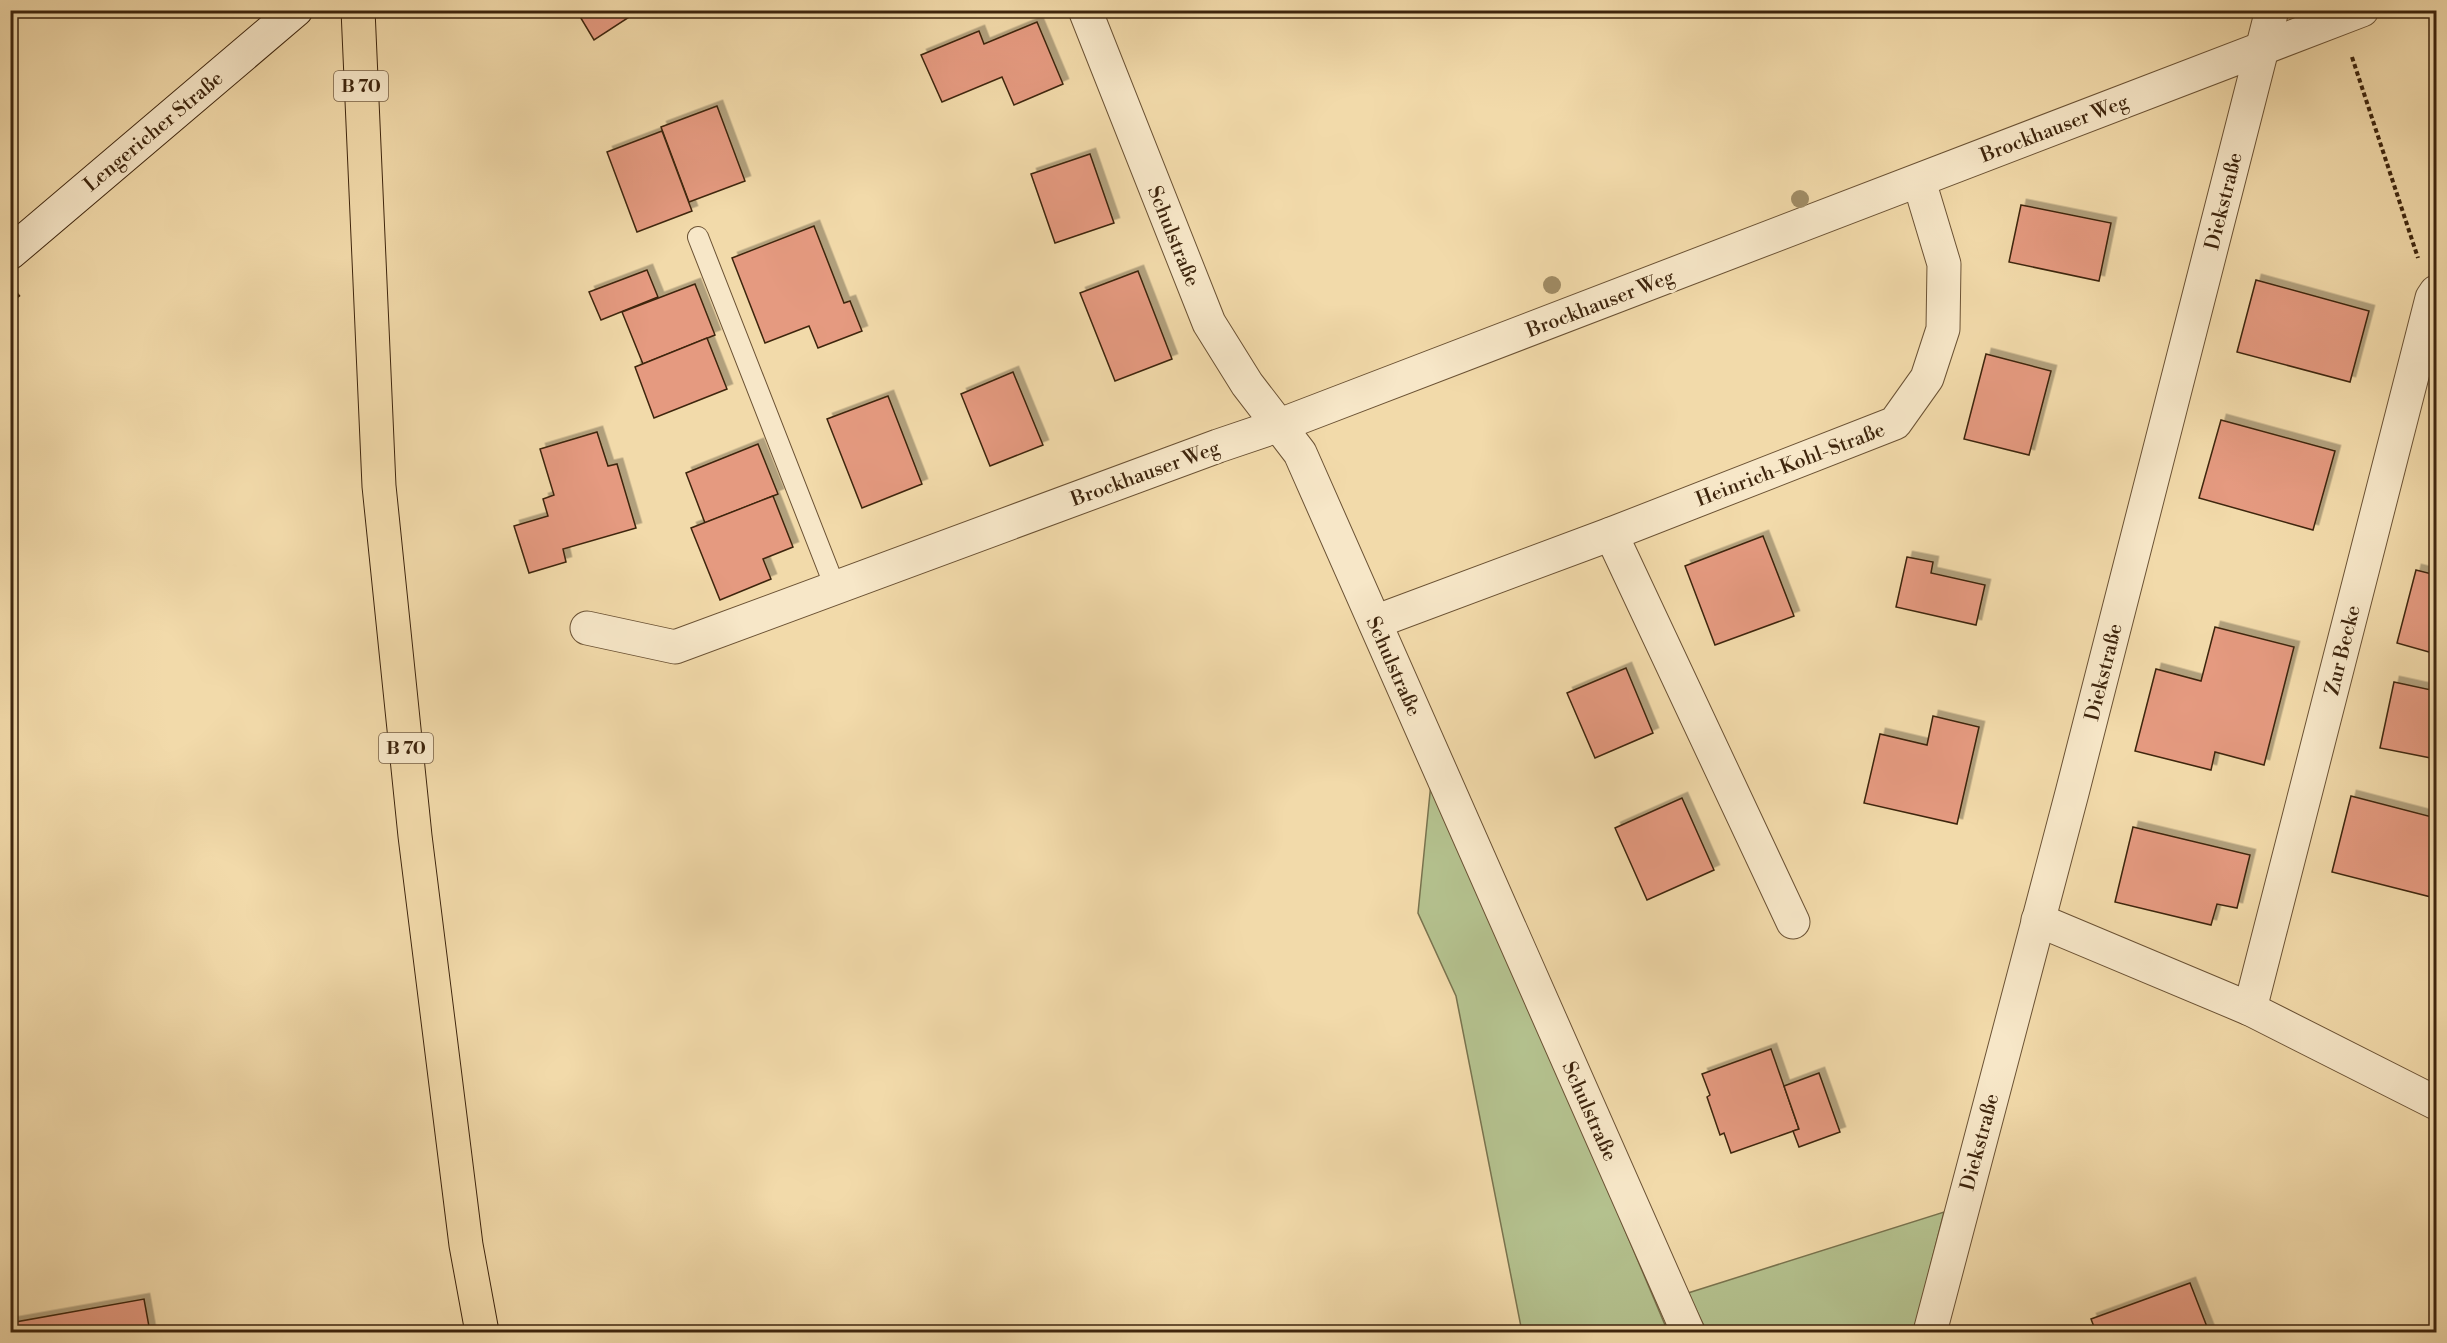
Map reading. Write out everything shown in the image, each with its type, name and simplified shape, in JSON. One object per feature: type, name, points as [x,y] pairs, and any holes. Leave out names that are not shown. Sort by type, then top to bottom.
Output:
[{"type":"main road","name":"B 70","points":[[358,10],[379,486],[415,836],[466,1245],[482,1332]]},
{"type":"street","name":"Lengericher Straße","points":[[10,253],[296,10]]},
{"type":"street","name":"Schulstraße","points":[[1085,10],[1209,323],[1247,384],[1300,453],[1688,1332]]},
{"type":"street","name":"Diekstraße","points":[[1930,1332],[2272,10]]},
{"type":"street","name":"Brockhauser Weg","points":[[587,628],[675,647],[1280,425],[1919,181],[2262,47],[2351,15]]},
{"type":"street","name":"Heinrich-Kohl-Straße","points":[[1374,622],[1611,534],[1895,423],[1927,378],[1943,329],[1944,264],[1919,181]]},
{"type":"street","name":"Zur Becke","points":[[2250,1009],[2434,295]]},
{"type":"street","points":[[1611,534],[1793,922]]},
{"type":"street","points":[[2038,920],[2250,1009],[2436,1104]]},
{"type":"lane","points":[[698,237],[836,587]]},
{"type":"path","points":[[2351,15],[2434,295]]},
{"type":"green space","points":[[1432,773],[1668,1332],[1522,1332],[1456,996],[1418,913]]},
{"type":"green space","points":[[1944,1212],[1914,1332],[1707,1332],[1688,1293]]},
{"type":"building","points":[[576,10],[640,10],[594,40]]},
{"type":"building","points":[[1037,22],[1063,84],[1014,105],[1002,77],[942,102],[921,55],[979,31],[984,44]]},
{"type":"building","points":[[717,106],[745,181],[689,202],[661,127]]},
{"type":"building","points":[[2436,126],[2436,148],[2431,128]]},
{"type":"building","points":[[662,131],[692,211],[637,232],[607,152]]},
{"type":"building","points":[[1090,154],[1114,223],[1055,243],[1031,174]]},
{"type":"building","points":[[2021,205],[2111,223],[2099,281],[2009,262]]},
{"type":"building","points":[[814,226],[844,303],[850,301],[862,331],[818,348],[809,326],[765,343],[732,258]]},
{"type":"building","points":[[647,270],[658,297],[601,320],[589,292]]},
{"type":"building","points":[[1138,271],[1172,359],[1115,381],[1080,293]]},
{"type":"building","points":[[2256,280],[2369,311],[2350,382],[2237,352]]},
{"type":"building","points":[[695,284],[715,335],[643,364],[622,312]]},
{"type":"building","points":[[707,338],[727,389],[654,418],[635,367]]},
{"type":"building","points":[[1986,354],[2051,371],[2029,455],[1964,439]]},
{"type":"building","points":[[1013,372],[1043,445],[990,466],[961,394]]},
{"type":"building","points":[[888,396],[922,484],[862,508],[827,419]]},
{"type":"building","points":[[2221,420],[2335,451],[2313,530],[2199,498]]},
{"type":"building","points":[[597,432],[608,466],[617,464],[636,528],[563,549],[566,562],[529,573],[514,526],[548,516],[543,499],[554,495],[540,449]]},
{"type":"building","points":[[758,444],[778,494],[705,523],[686,473]]},
{"type":"building","points":[[773,496],[793,547],[763,559],[771,579],[720,600],[691,528]]},
{"type":"building","points":[[1763,536],[1794,616],[1715,645],[1685,566]]},
{"type":"building","points":[[1907,557],[1933,562],[1931,573],[1985,585],[1976,625],[1896,607]]},
{"type":"building","points":[[2416,570],[2436,575],[2436,654],[2397,643]]},
{"type":"building","points":[[2215,627],[2294,647],[2264,765],[2215,752],[2211,770],[2135,751],[2156,669],[2201,681]]},
{"type":"building","points":[[1626,668],[1653,733],[1595,758],[1567,693]]},
{"type":"building","points":[[2394,682],[2436,691],[2436,759],[2380,748]]},
{"type":"building","points":[[1933,716],[1979,727],[1957,824],[1864,803],[1880,734],[1927,745]]},
{"type":"building","points":[[2351,796],[2436,818],[2436,877],[2431,897],[2332,872]]},
{"type":"building","points":[[1682,798],[1714,870],[1647,900],[1615,828]]},
{"type":"building","points":[[2133,827],[2250,855],[2237,908],[2217,904],[2211,925],[2115,902]]},
{"type":"building","points":[[1771,1049],[1799,1129],[1731,1153],[1724,1133],[1720,1135],[1702,1074]]},
{"type":"building","points":[[1819,1073],[1840,1132],[1799,1147],[1793,1131],[1799,1129],[1784,1086]]},
{"type":"building","points":[[2190,1283],[2209,1332],[2096,1332],[2091,1319]]},
{"type":"building","points":[[144,1299],[150,1332],[10,1332],[10,1323]]}]
